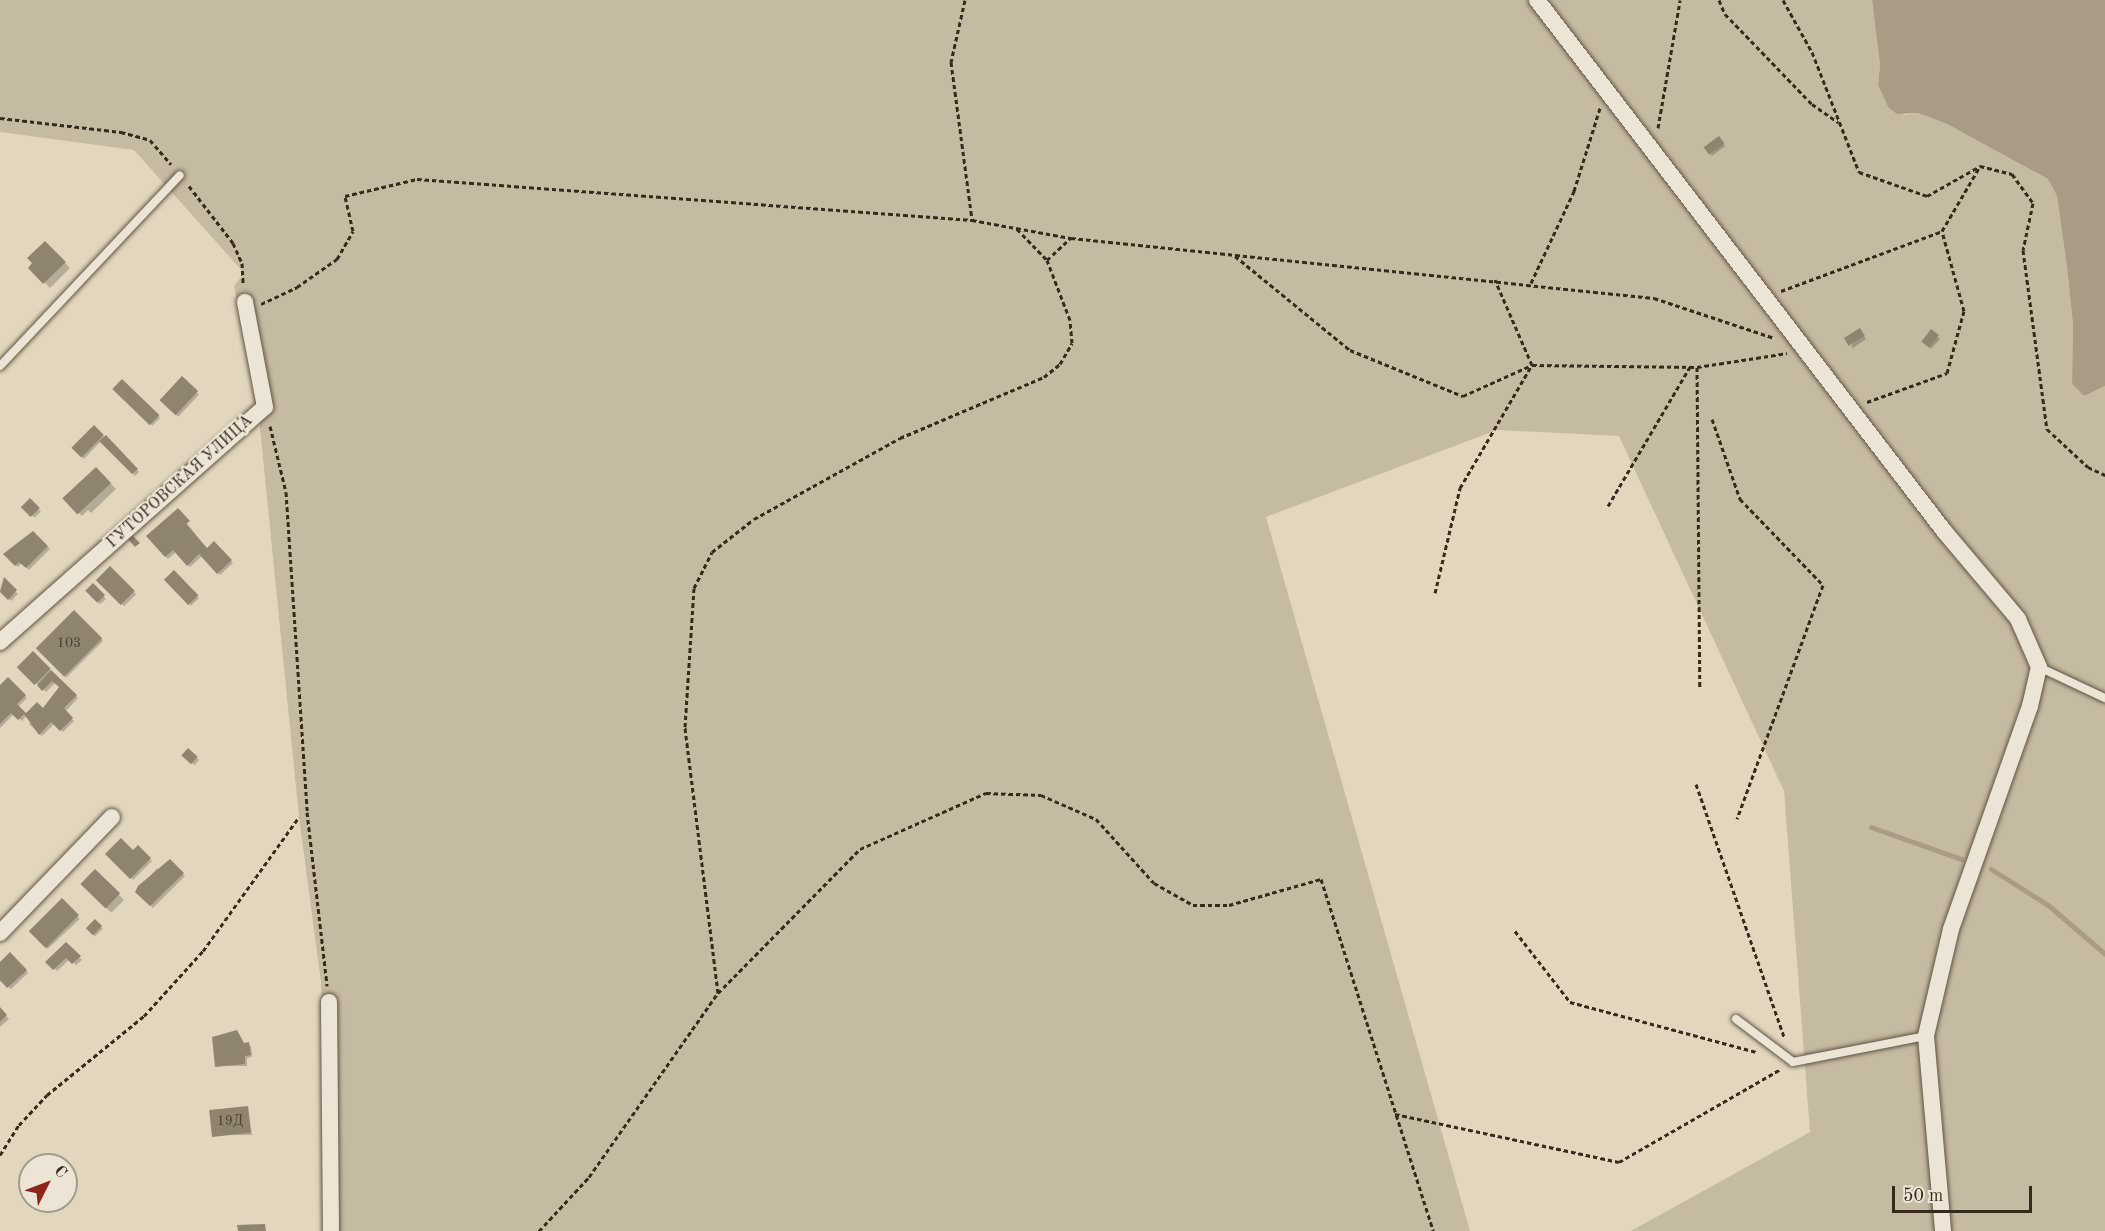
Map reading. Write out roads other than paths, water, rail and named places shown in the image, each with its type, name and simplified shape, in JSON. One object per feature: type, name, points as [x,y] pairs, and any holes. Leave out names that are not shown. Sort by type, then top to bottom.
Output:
[{"type":"street","points":[[1537,0],[1944,531],[2018,619],[2039,667],[2030,706],[1951,929],[1926,1036],[1942,1231]]},
{"type":"street","name":"ГУТОРОВСКАЯ УЛИЦА","points":[[0,642],[265,407],[245,302]]},
{"type":"street","points":[[0,933],[112,817]]},
{"type":"street","points":[[328,1002],[331,1231]]},
{"type":"lane","points":[[0,366],[180,175]]},
{"type":"lane","points":[[2039,667],[2105,698]]},
{"type":"lane","points":[[1736,1019],[1793,1062],[1926,1036]]},
{"type":"waterway","points":[[1871,827],[1961,859]]},
{"type":"waterway","points":[[1991,869],[2048,905],[2105,954]]}]
